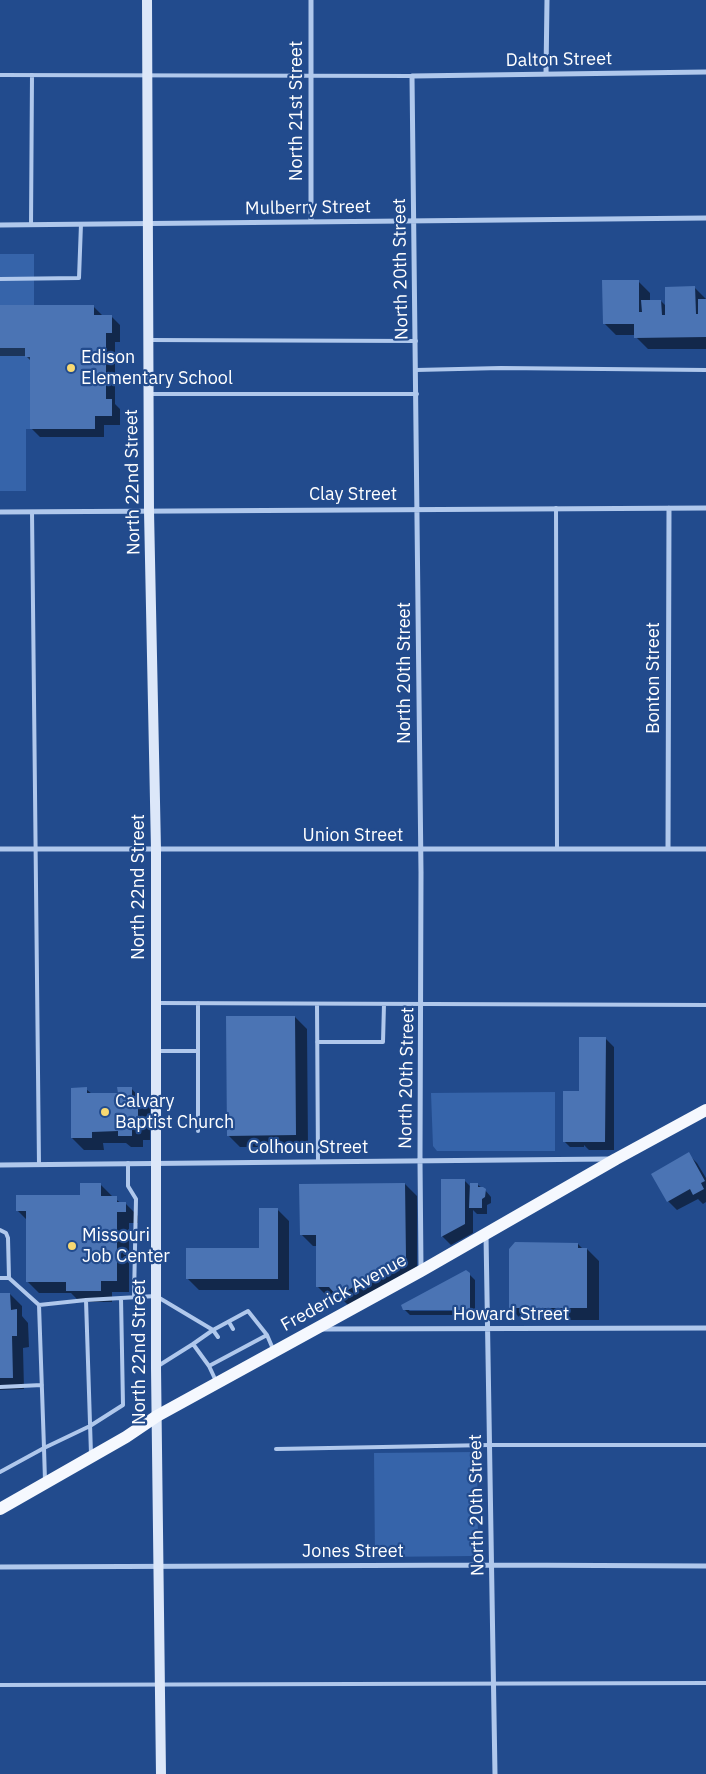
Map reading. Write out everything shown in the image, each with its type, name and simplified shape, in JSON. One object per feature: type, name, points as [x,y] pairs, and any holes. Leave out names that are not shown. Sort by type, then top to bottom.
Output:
[{"type":"main road","name":"North 22nd Street","points":[[147,0],[149,511],[156,850],[156,1368],[162,1774]]},
{"type":"main road","name":"Frederick Avenue","points":[[0,1509],[157,1416],[486,1235],[616,1159],[706,1110]]},
{"type":"street","name":"North 21st Street","points":[[311,0],[311,222]]},
{"type":"street","points":[[546,74],[547,0]]},
{"type":"street","name":"Dalton Street","points":[[412,76],[706,72]]},
{"type":"street","name":"North 20th Street","points":[[412,76],[418,508],[421,1271]]},
{"type":"street","name":"Mulberry Street","points":[[0,225],[706,218]]},
{"type":"street","name":"Clay Street","points":[[0,512],[418,508],[706,508]]},
{"type":"street","name":"Bonton Street","points":[[668,508],[668,849]]},
{"type":"street","name":"Union Street","points":[[0,849],[706,849]]},
{"type":"street","name":"Colhoun Street","points":[[0,1165],[616,1159]]},
{"type":"street","name":"North 20th Street","points":[[486,1235],[496,1774]]},
{"type":"street","name":"Howard Street","points":[[316,1329],[706,1328]]},
{"type":"street","name":"Jones Street","points":[[0,1567],[706,1566]]},
{"type":"lane","points":[[0,75],[412,76]]},
{"type":"lane","points":[[32,76],[32,225]]},
{"type":"lane","points":[[0,279],[79,278],[81,224]]},
{"type":"lane","points":[[149,340],[416,341]]},
{"type":"lane","points":[[416,370],[501,368],[706,370]]},
{"type":"lane","points":[[149,394],[416,394]]},
{"type":"lane","points":[[556,508],[557,849]]},
{"type":"lane","points":[[32,512],[39,1165]]},
{"type":"lane","points":[[155,1003],[706,1005]]},
{"type":"lane","points":[[198,1003],[198,1131]]},
{"type":"lane","points":[[317,1004],[318,1162]]},
{"type":"lane","points":[[317,1042],[383,1042],[384,1004]]},
{"type":"lane","points":[[155,1051],[198,1051]]},
{"type":"lane","points":[[128,1163],[128,1186],[136,1199],[134,1297]]},
{"type":"lane","points":[[0,1230],[6,1233],[8,1238],[9,1278]]},
{"type":"lane","points":[[0,1278],[9,1278],[39,1305],[45,1483]]},
{"type":"lane","points":[[39,1305],[156,1296],[213,1330],[218,1338]]},
{"type":"lane","points":[[0,1472],[90,1426],[122,1405],[121,1298]]},
{"type":"lane","points":[[86,1300],[92,1456]]},
{"type":"lane","points":[[156,1368],[213,1330],[248,1311],[267,1335],[274,1352]]},
{"type":"lane","points":[[229,1322],[233,1329]]},
{"type":"lane","points":[[209,1366],[267,1335]]},
{"type":"lane","points":[[241,1342],[244,1347]]},
{"type":"lane","points":[[193,1344],[209,1366],[217,1383]]},
{"type":"lane","points":[[226,1350],[229,1356]]},
{"type":"lane","points":[[0,1387],[42,1385]]},
{"type":"lane","points":[[276,1449],[490,1445],[706,1445]]},
{"type":"lane","points":[[0,1685],[706,1684]]},
{"type":"shaded area","points":[[0,254],[34,254],[34,305],[0,305]]},
{"type":"shaded area","points":[[0,348],[25,348],[30,357],[30,429],[26,429],[26,491],[0,491]]},
{"type":"shaded area","points":[[555,1092],[555,1151],[437,1151],[433,1146],[431,1093]]},
{"type":"shaded area","points":[[477,1452],[477,1553],[471,1556],[375,1557],[374,1453]]},
{"type":"building","points":[[602,280],[639,280],[639,312],[642,312],[641,300],[661,300],[662,315],[665,315],[665,287],[695,286],[696,314],[698,314],[698,299],[706,299],[706,337],[634,338],[634,324],[603,324]]},
{"type":"building","name":"Edison Elementary School","points":[[0,305],[94,305],[94,315],[112,315],[112,333],[106,333],[106,399],[112,399],[112,416],[95,416],[95,429],[30,429],[30,357],[25,357],[25,348],[0,348]]},
{"type":"building","points":[[226,1016],[295,1016],[296,1135],[227,1136]]},
{"type":"building","points":[[579,1037],[606,1037],[605,1142],[563,1142],[563,1091],[579,1091]]},
{"type":"building","name":"Calvary Baptist Church","points":[[87,1087],[87,1093],[118,1093],[117,1087],[132,1087],[132,1096],[138,1096],[138,1129],[132,1129],[132,1136],[118,1136],[118,1131],[92,1132],[92,1138],[71,1138],[71,1088]]},
{"type":"building","points":[[689,1152],[705,1181],[701,1183],[704,1189],[693,1195],[690,1189],[667,1202],[651,1174]]},
{"type":"building","points":[[441,1179],[465,1179],[465,1224],[441,1237]]},
{"type":"building","name":"Missouri Job Center","points":[[80,1183],[101,1183],[101,1196],[117,1196],[117,1202],[126,1202],[126,1212],[117,1212],[117,1281],[101,1281],[101,1291],[66,1291],[66,1282],[26,1282],[26,1211],[16,1211],[16,1195],[80,1195]]},
{"type":"building","points":[[405,1183],[406,1258],[337,1296],[329,1287],[316,1287],[316,1235],[300,1235],[299,1184]]},
{"type":"building","points":[[470,1183],[478,1183],[478,1187],[486,1189],[485,1197],[482,1199],[482,1208],[469,1208]]},
{"type":"building","points":[[259,1208],[278,1208],[278,1279],[186,1279],[186,1248],[259,1248]]},
{"type":"building","points":[[515,1242],[578,1243],[578,1248],[587,1248],[587,1308],[509,1308],[509,1249]]},
{"type":"building","points":[[466,1270],[470,1273],[470,1310],[403,1310],[401,1305]]},
{"type":"building","points":[[0,1293],[10,1293],[11,1310],[17,1309],[17,1336],[12,1336],[13,1378],[0,1378]]},
{"type":"place","name":"Edison Elementary School","points":[[71,368]]},
{"type":"place","name":"Calvary Baptist Church","points":[[105,1112]]},
{"type":"place","name":"Missouri Job Center","points":[[72,1246]]}]
